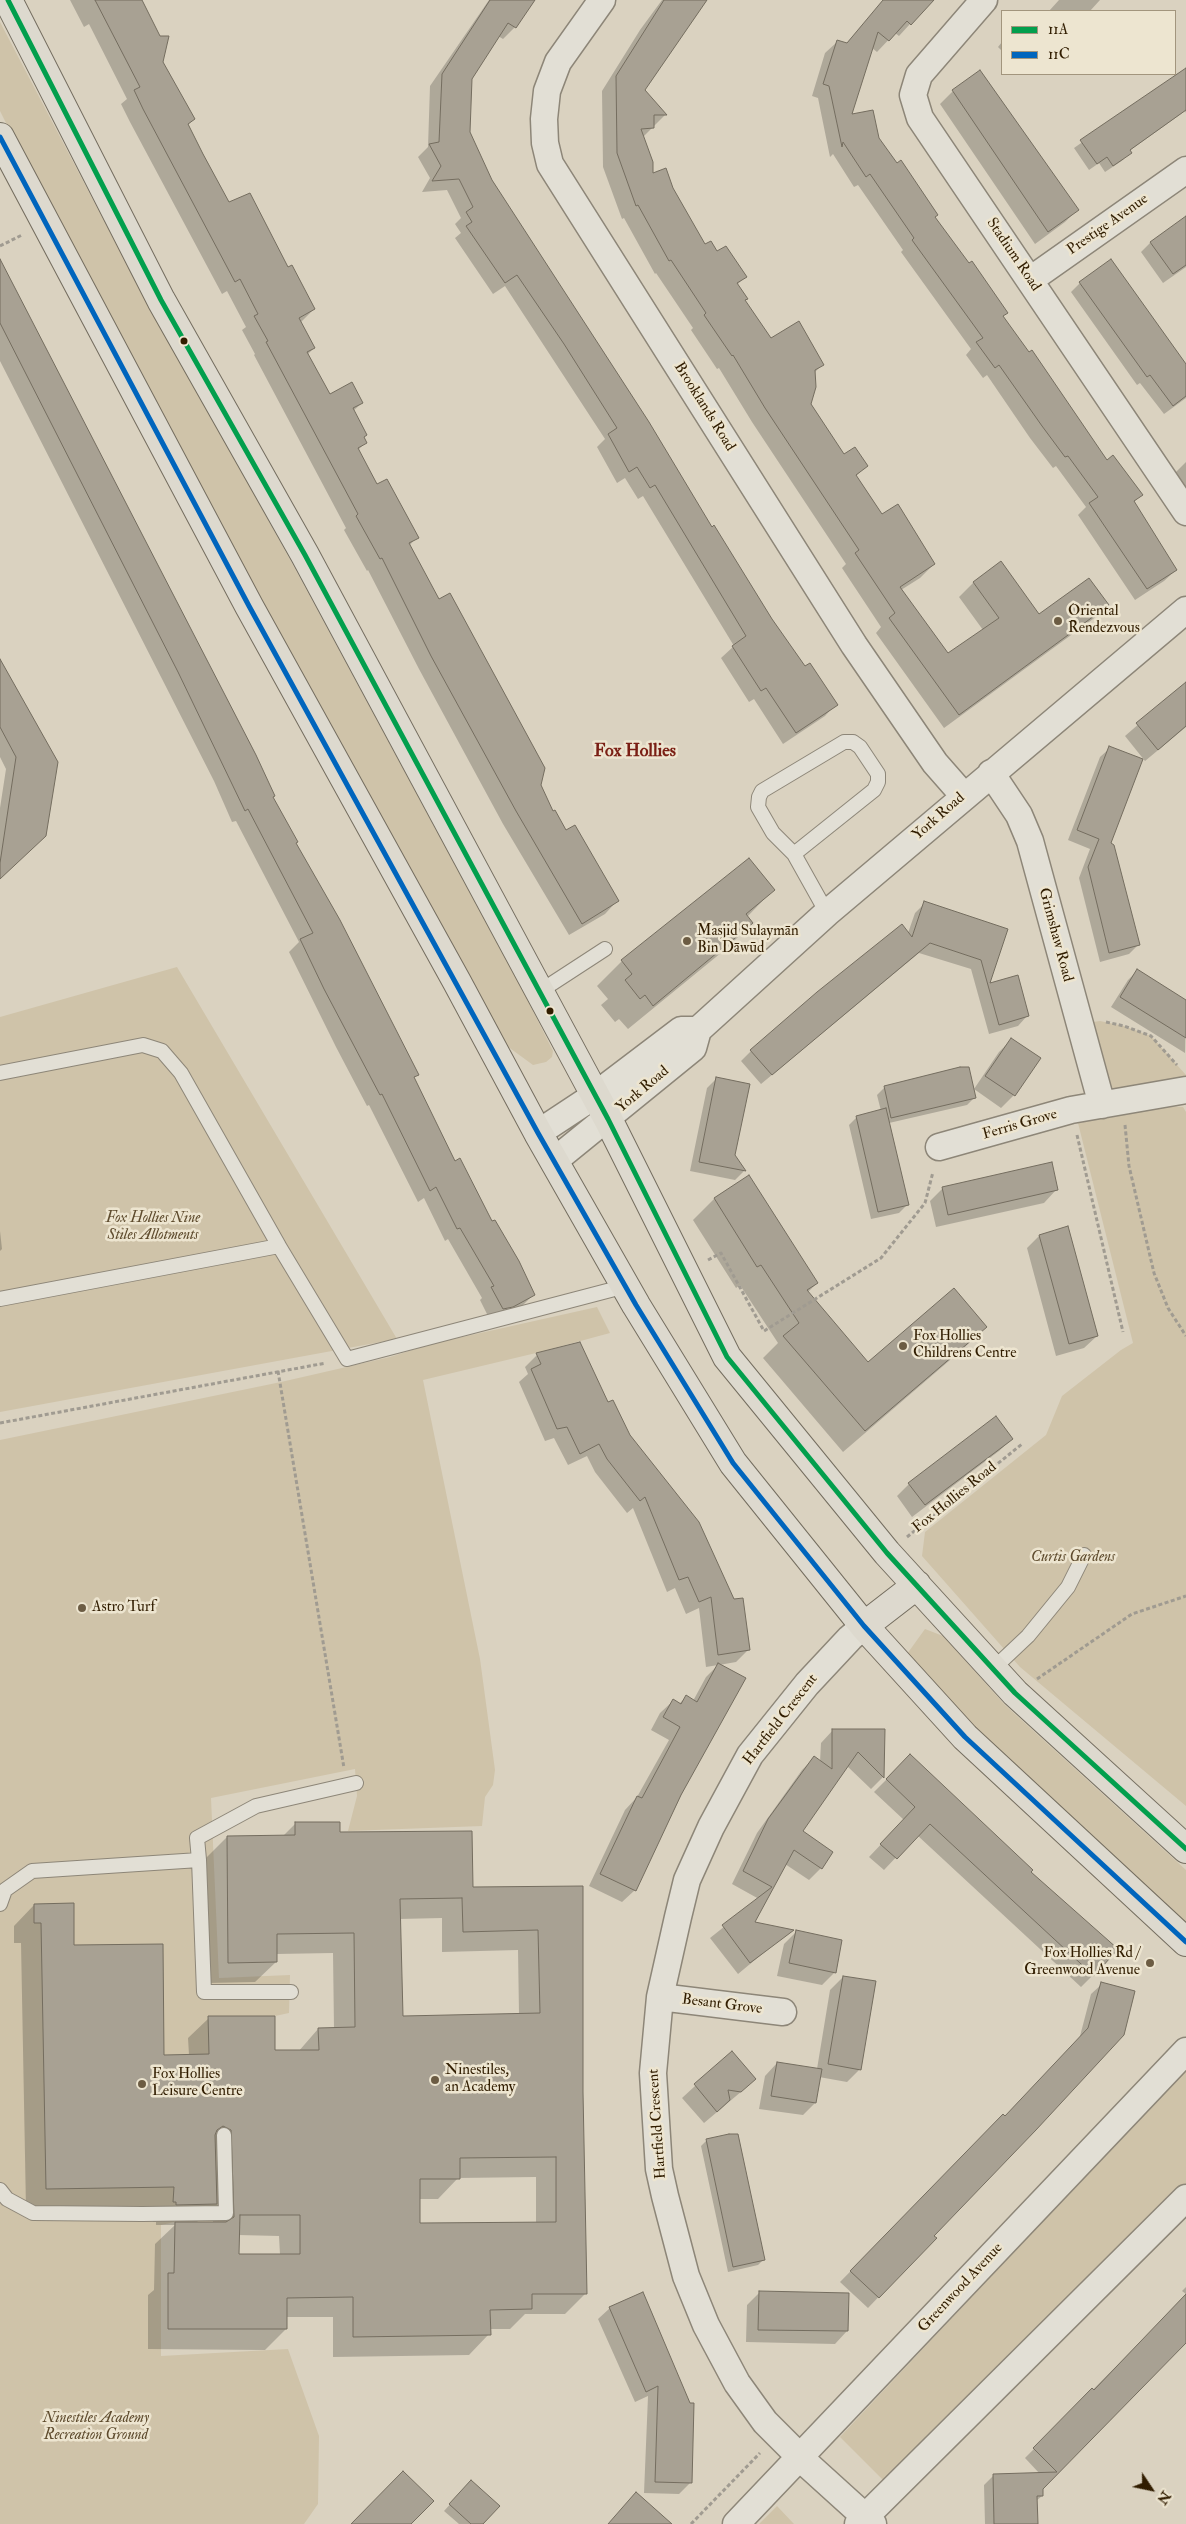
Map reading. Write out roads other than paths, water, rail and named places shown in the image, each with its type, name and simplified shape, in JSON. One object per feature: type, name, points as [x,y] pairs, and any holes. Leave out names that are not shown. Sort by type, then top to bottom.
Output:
[{"type":"main road","points":[[8,0],[161,300],[305,555],[608,1119],[683,1274],[727,1357],[887,1553],[1015,1693],[1186,1849]]},
{"type":"main road","points":[[0,136],[249,606],[457,982],[538,1133],[626,1286],[733,1463],[864,1626],[965,1737],[1186,1942]]},
{"type":"main road","points":[[864,1626],[917,1585]]},
{"type":"street","name":"Brooklands Road","points":[[602,0],[558,62],[547,91],[544,127],[545,143],[550,164],[854,645],[935,763],[964,796]]},
{"type":"street","name":"Stadium Road","points":[[984,0],[919,75],[913,95],[920,118],[1186,512]]},
{"type":"street","name":"Prestige Avenue","points":[[1030,280],[1186,170]]},
{"type":"street","name":"York Road","points":[[554,1161],[693,1048],[698,1030],[827,913],[1186,610]]},
{"type":"street","name":"Grimshaw Road","points":[[991,773],[1019,815],[1030,841],[1079,1024],[1112,1103]]},
{"type":"street","name":"York Road","points":[[538,1133],[594,1096],[681,1030],[698,1030]]},
{"type":"street","name":"Ferris Grove","points":[[939,1147],[1072,1110],[1112,1103],[1183,1079]]},
{"type":"street","name":"Hartfield Crescent","points":[[864,1626],[850,1638],[807,1684],[750,1755],[710,1826],[687,1880],[660,1997],[653,2073],[659,2169],[673,2231],[686,2276],[706,2325],[737,2383],[765,2422],[865,2522]]},
{"type":"street","name":"Besant Grove","points":[[660,1997],[783,2012]]},
{"type":"street","name":"Greenwood Avenue","points":[[736,2524],[1186,2051]]},
{"type":"street","points":[[865,2522],[1186,2198]]},
{"type":"lane","points":[[794,854],[874,790],[878,782],[878,774],[860,747],[853,742],[844,742],[762,791],[759,797],[758,807],[773,833],[794,854],[827,913]]},
{"type":"lane","points":[[539,992],[605,948]]},
{"type":"lane","points":[[0,1073],[142,1045],[162,1051],[181,1073],[279,1246],[347,1359],[626,1286]]},
{"type":"lane","points":[[0,1299],[279,1246]]},
{"type":"lane","points":[[993,1669],[1028,1636],[1068,1587],[1084,1555]]},
{"type":"lane","points":[[291,1992],[204,1992],[197,1838],[256,1806],[350,1784]]},
{"type":"lane","points":[[0,1904],[4,1890],[32,1871],[199,1860]]},
{"type":"lane","points":[[0,2190],[8,2199],[33,2213],[142,2214],[226,2212],[224,2135]]},
{"type":"place","name":"Oriental Rendezvous","points":[[1058,621]]},
{"type":"place","name":"Masjid Sulaymān Bin Dāwūd","points":[[687,941]]},
{"type":"place","name":"Fox Hollies Childrens Centre","points":[[903,1346]]},
{"type":"place","name":"Astro Turf","points":[[82,1608]]},
{"type":"place","name":"Fox Hollies Rd / Greenwood Avenue","points":[[1150,1963]]},
{"type":"place","name":"Ninestiles, an Academy","points":[[435,2080]]},
{"type":"place","name":"Fox Hollies Leisure Centre","points":[[142,2084]]},
{"type":"district","name":"Fox Hollies","points":[[635,752]]},
{"type":"park label","name":"Fox Hollies Nine Stiles Allotments","points":[[153,1228]]},
{"type":"park label","name":"Curtis Gardens","points":[[1073,1558]]},
{"type":"park label","name":"Ninestiles Academy Recreation Ground","points":[[96,2428]]}]
